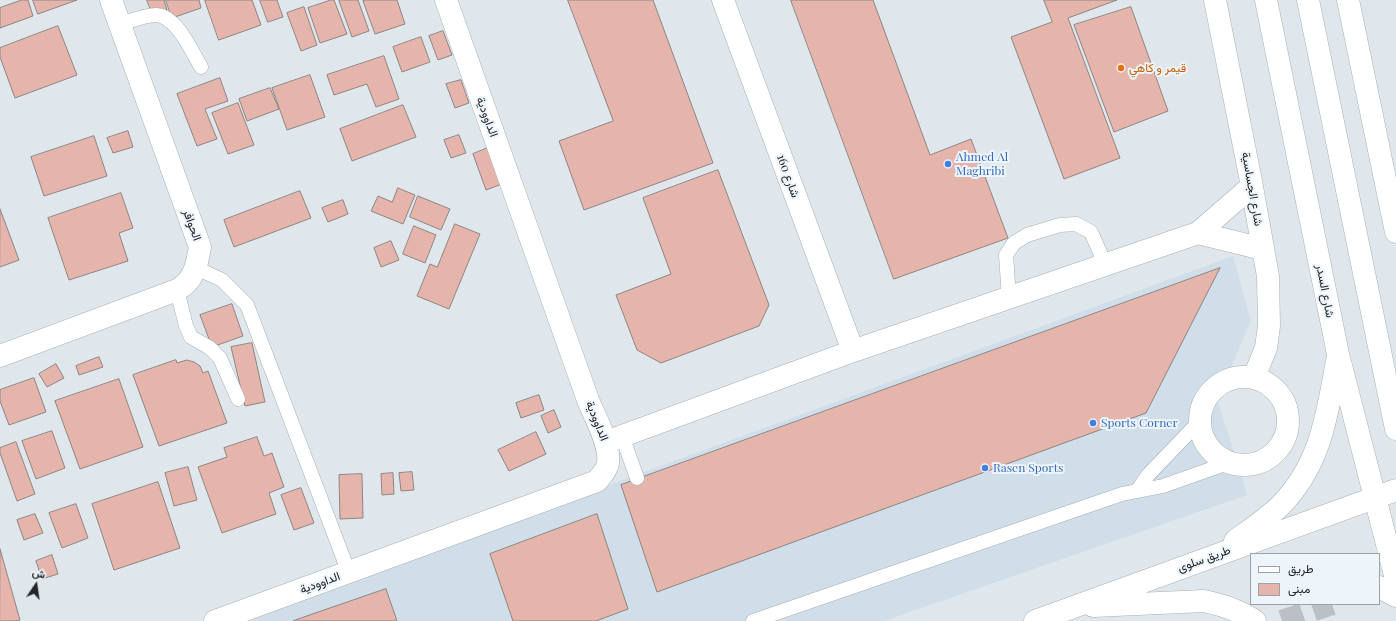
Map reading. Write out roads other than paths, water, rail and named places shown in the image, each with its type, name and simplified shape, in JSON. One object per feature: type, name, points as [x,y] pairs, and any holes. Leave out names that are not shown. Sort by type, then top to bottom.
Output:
[{"type":"street","name":"الحوافر","points":[[0,356],[177,290],[184,286],[196,268],[200,247],[111,0]]},
{"type":"street","name":"الداوودية","points":[[215,621],[597,481],[606,469],[614,439],[588,400],[446,0]]},
{"type":"street","name":"شارع 160","points":[[724,0],[853,351]]},
{"type":"street","name":"شارع الجساسية","points":[[1215,0],[1252,186],[1268,276],[1269,326],[1266,348],[1254,377]]},
{"type":"street","name":"شارع السدر","points":[[1266,0],[1338,354],[1396,578]]},
{"type":"street","points":[[1308,0],[1396,429]]},
{"type":"street","points":[[1348,0],[1396,232]]},
{"type":"street","points":[[614,439],[853,351],[1198,233],[1252,186]]},
{"type":"street","points":[[1198,233],[1263,249]]},
{"type":"street","points":[[1220,553],[1279,506],[1292,492],[1307,470],[1321,438],[1326,420],[1338,354]]},
{"type":"street","points":[[1233,377],[1254,377],[1271,385],[1284,400],[1289,419],[1286,438],[1275,454],[1258,464],[1239,466],[1228,463],[1213,454],[1203,439],[1199,422],[1203,403],[1215,386],[1233,377]]},
{"type":"street","name":"طريق سلوى","points":[[1034,621],[1396,490]]},
{"type":"street","points":[[1220,553],[1250,556]]},
{"type":"street","points":[[1380,588],[1396,596]]},
{"type":"street","points":[[1073,607],[1204,601],[1240,611],[1256,621]]},
{"type":"lane","points":[[120,24],[155,15],[163,17],[176,26],[201,67]]},
{"type":"lane","points":[[1009,298],[1006,255],[1014,243],[1027,235],[1060,225],[1076,224],[1091,232],[1106,264]]},
{"type":"lane","points":[[196,268],[222,280],[247,305],[349,573]]},
{"type":"lane","points":[[177,290],[186,326],[191,337],[210,348],[220,358],[238,399]]},
{"type":"lane","points":[[1137,491],[1148,475],[1199,422]]},
{"type":"lane","points":[[614,439],[637,478]]},
{"type":"lane","points":[[753,621],[1122,494],[1163,486],[1228,463]]},
{"type":"tunnel","points":[[1282,621],[1329,605]]},
{"type":"place","name":"قيمر و كاهي","points":[[1121,68]]},
{"type":"place","name":"Ahmed Al Maghribi","points":[[948,164]]},
{"type":"place","name":"Sports Corner","points":[[1093,423]]},
{"type":"place","name":"Rasen Sports","points":[[985,468]]}]
